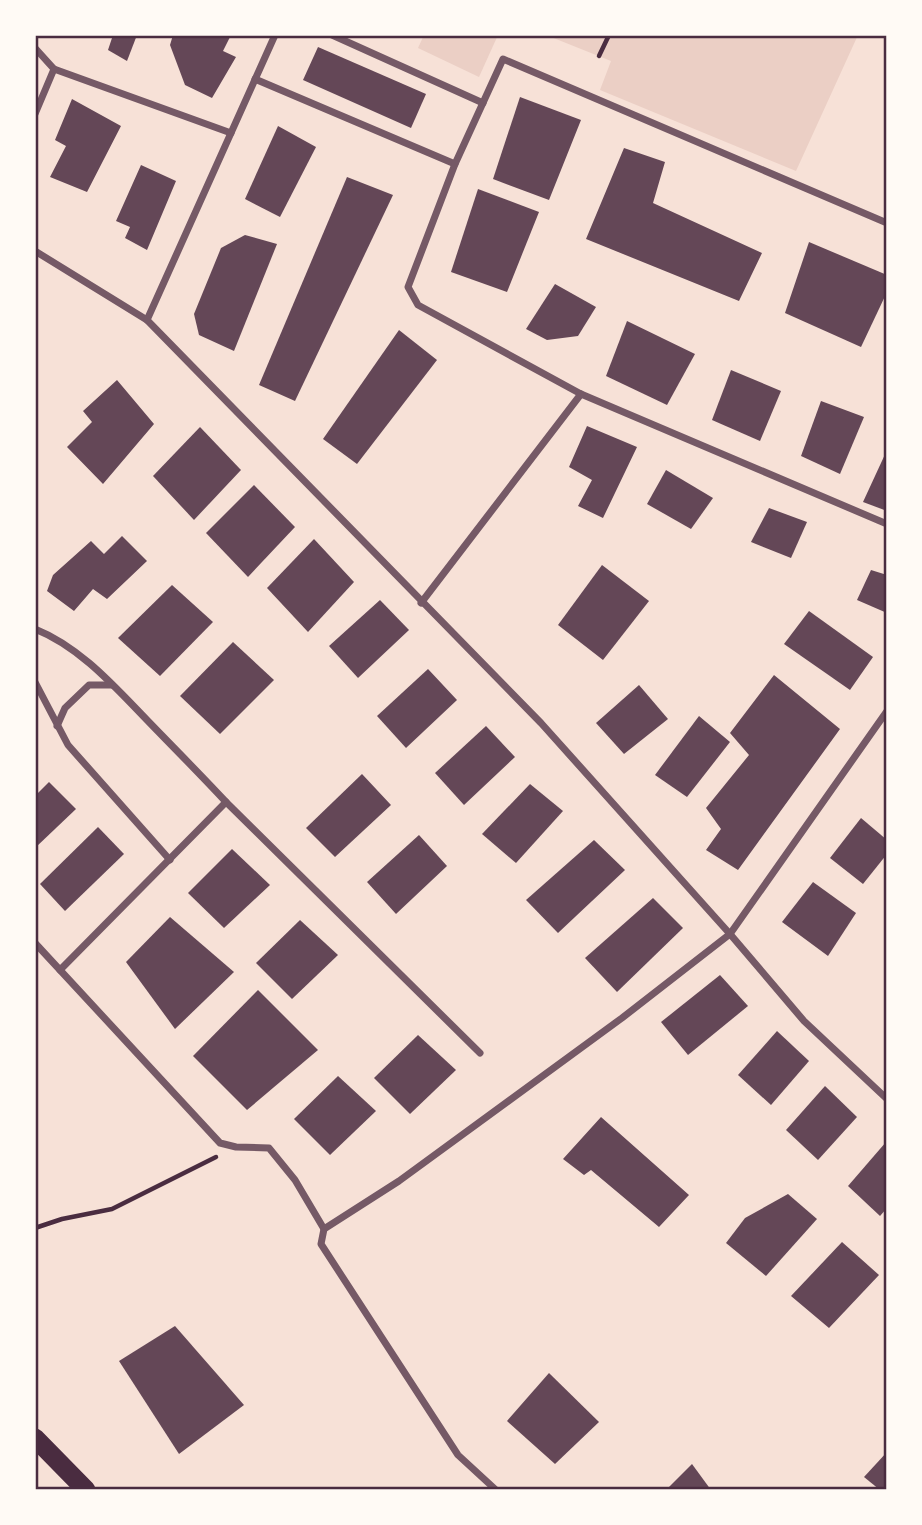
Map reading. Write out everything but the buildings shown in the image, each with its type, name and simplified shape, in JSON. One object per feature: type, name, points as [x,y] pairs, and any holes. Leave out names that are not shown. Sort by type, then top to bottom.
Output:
[{"type":"highway","points":[[35,1438],[86,1490]]},
{"type":"street","points":[[147,320],[275,35]]},
{"type":"street","points":[[332,35],[483,103]]},
{"type":"street","points":[[35,48],[54,69],[231,133]]},
{"type":"street","points":[[887,223],[503,59],[455,164],[408,287],[418,305],[581,394],[887,524]]},
{"type":"street","points":[[35,114],[54,69]]},
{"type":"street","points":[[256,79],[455,164]]},
{"type":"street","points":[[35,251],[147,320],[541,723],[804,1021],[887,1099]]},
{"type":"street","points":[[421,603],[581,394]]},
{"type":"street","points":[[35,629],[52,636],[85,659],[113,685],[226,802],[480,1053]]},
{"type":"street","points":[[35,682],[57,726],[83,766],[170,860]]},
{"type":"street","points":[[57,726],[65,708],[89,685],[113,685]]},
{"type":"street","points":[[324,1229],[399,1181],[622,1018],[730,934],[887,711]]},
{"type":"street","points":[[61,970],[226,802]]},
{"type":"street","points":[[35,943],[220,1143],[236,1147],[269,1148],[295,1180],[324,1229],[321,1244],[458,1455],[496,1490]]},
{"type":"path","points":[[599,56],[609,35]]},
{"type":"path","points":[[35,1228],[62,1219],[112,1209],[236,1147]]},
{"type":"shaded area","points":[[424,35],[498,35],[479,77],[418,48]]},
{"type":"shaded area","points":[[546,35],[858,35],[796,171],[600,90],[611,61]]}]
